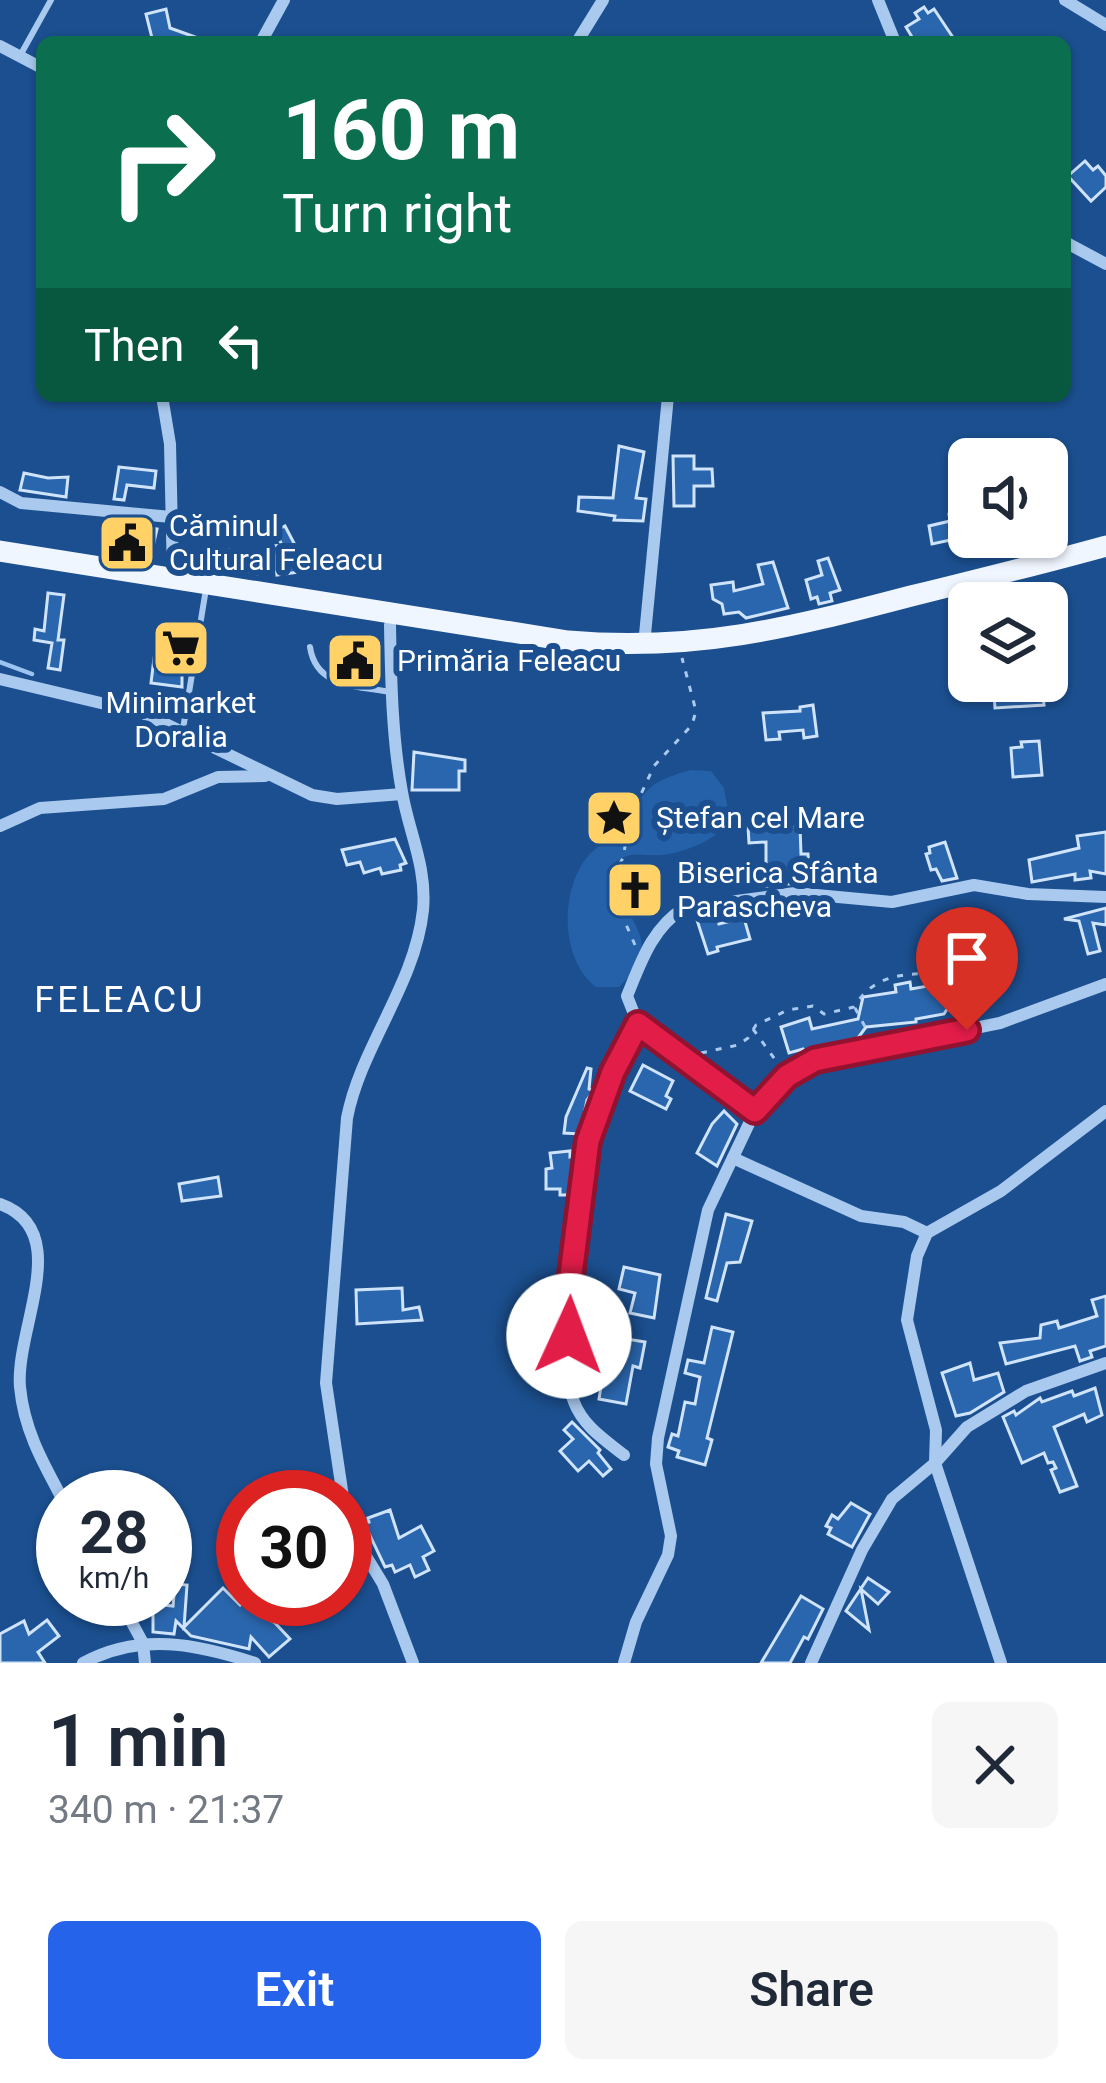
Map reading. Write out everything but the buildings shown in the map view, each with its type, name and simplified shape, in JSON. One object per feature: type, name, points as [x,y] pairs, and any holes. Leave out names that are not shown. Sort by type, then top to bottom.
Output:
[{"type":"main road","points":[[0,551],[568,641],[644,645],[711,642],[781,630],[1106,546]]},
{"type":"main road","points":[[0,564],[567,653],[682,656],[783,642],[1106,560]]},
{"type":"street","points":[[264,36],[284,0]]},
{"type":"street","points":[[581,36],[603,0]]},
{"type":"street","points":[[878,0],[893,36]]},
{"type":"street","points":[[1065,0],[1106,25]]},
{"type":"street","points":[[0,46],[36,65]]},
{"type":"street","points":[[1071,245],[1106,264]]},
{"type":"street","points":[[163,402],[170,444],[172,577]]},
{"type":"street","points":[[644,645],[667,402]]},
{"type":"street","points":[[0,492],[21,503],[171,517]]},
{"type":"street","points":[[339,1470],[326,1383],[347,1118],[353,1087],[398,996],[422,916],[423,867],[402,794],[391,692],[390,625]]},
{"type":"street","points":[[0,679],[143,713],[312,795],[338,799],[402,794]]},
{"type":"street","points":[[0,826],[40,808],[164,799],[218,777],[272,777]]},
{"type":"street","points":[[755,1111],[638,1024],[627,996],[643,958],[670,917],[684,908],[795,893],[892,902],[974,885],[1028,894],[1106,897]]},
{"type":"street","points":[[624,1663],[636,1622],[668,1556],[671,1536],[656,1464],[658,1438],[698,1244],[708,1210],[755,1111],[787,1076],[815,1060],[1000,1023],[1106,984]]},
{"type":"street","points":[[624,1455],[589,1427],[574,1403],[569,1380],[569,1291],[588,1141],[613,1072],[638,1024]]},
{"type":"street","points":[[1001,1663],[935,1463],[936,1430],[907,1320],[917,1256],[927,1233],[1001,1191],[1106,1112]]},
{"type":"street","points":[[734,1158],[861,1216],[904,1222],[927,1233]]},
{"type":"street","points":[[0,1204],[29,1220],[38,1238],[40,1262],[21,1346],[20,1384],[34,1448],[46,1470]]},
{"type":"street","points":[[811,1663],[862,1550],[892,1499],[935,1463],[967,1426],[1026,1391],[1106,1363]]},
{"type":"street","points":[[372,1566],[413,1663]]},
{"type":"street","points":[[133,1626],[143,1643],[145,1663]]},
{"type":"street","points":[[83,1663],[111,1648],[143,1643],[184,1643],[255,1663]]},
{"type":"lane","points":[[19,57],[51,0]]},
{"type":"lane","points":[[182,732],[205,595]]},
{"type":"lane","points":[[310,646],[319,671],[332,681],[391,692]]},
{"type":"path","points":[[643,958],[608,883],[622,858],[630,818],[654,766],[692,725],[696,711],[682,656]]},
{"type":"path","points":[[686,1060],[692,1052],[737,1045],[753,1029],[788,1010],[813,1006],[824,1014],[854,1006],[882,978],[938,974],[953,986],[962,1030]]},
{"type":"path","points":[[854,1006],[870,1033]]},
{"type":"path","points":[[753,1029],[787,1076]]},
{"type":"shaded area","points":[[691,770],[711,771],[724,788],[730,820],[718,833],[690,848],[627,856],[609,870],[637,927],[641,955],[619,987],[596,987],[584,975],[570,943],[568,906],[578,871],[618,831],[649,789]]},
{"type":"waterway","points":[[0,662],[32,674]]},
{"type":"place","name":"Căminul Cultural Feleacu","points":[[127,543]]},
{"type":"place","name":"Minimarket Doralia","points":[[181,648]]},
{"type":"place","name":"Primăria Feleacu","points":[[355,661]]},
{"type":"place","name":"Ștefan cel Mare","points":[[614,818]]},
{"type":"place","name":"Biserica Sfânta Parascheva","points":[[635,890]]},
{"type":"district","name":"FELEACU","points":[[120,999]]},
{"type":"route","points":[[569,1336],[569,1291],[588,1141],[613,1072],[638,1024],[755,1111],[787,1076],[815,1060],[967,1030]]}]
